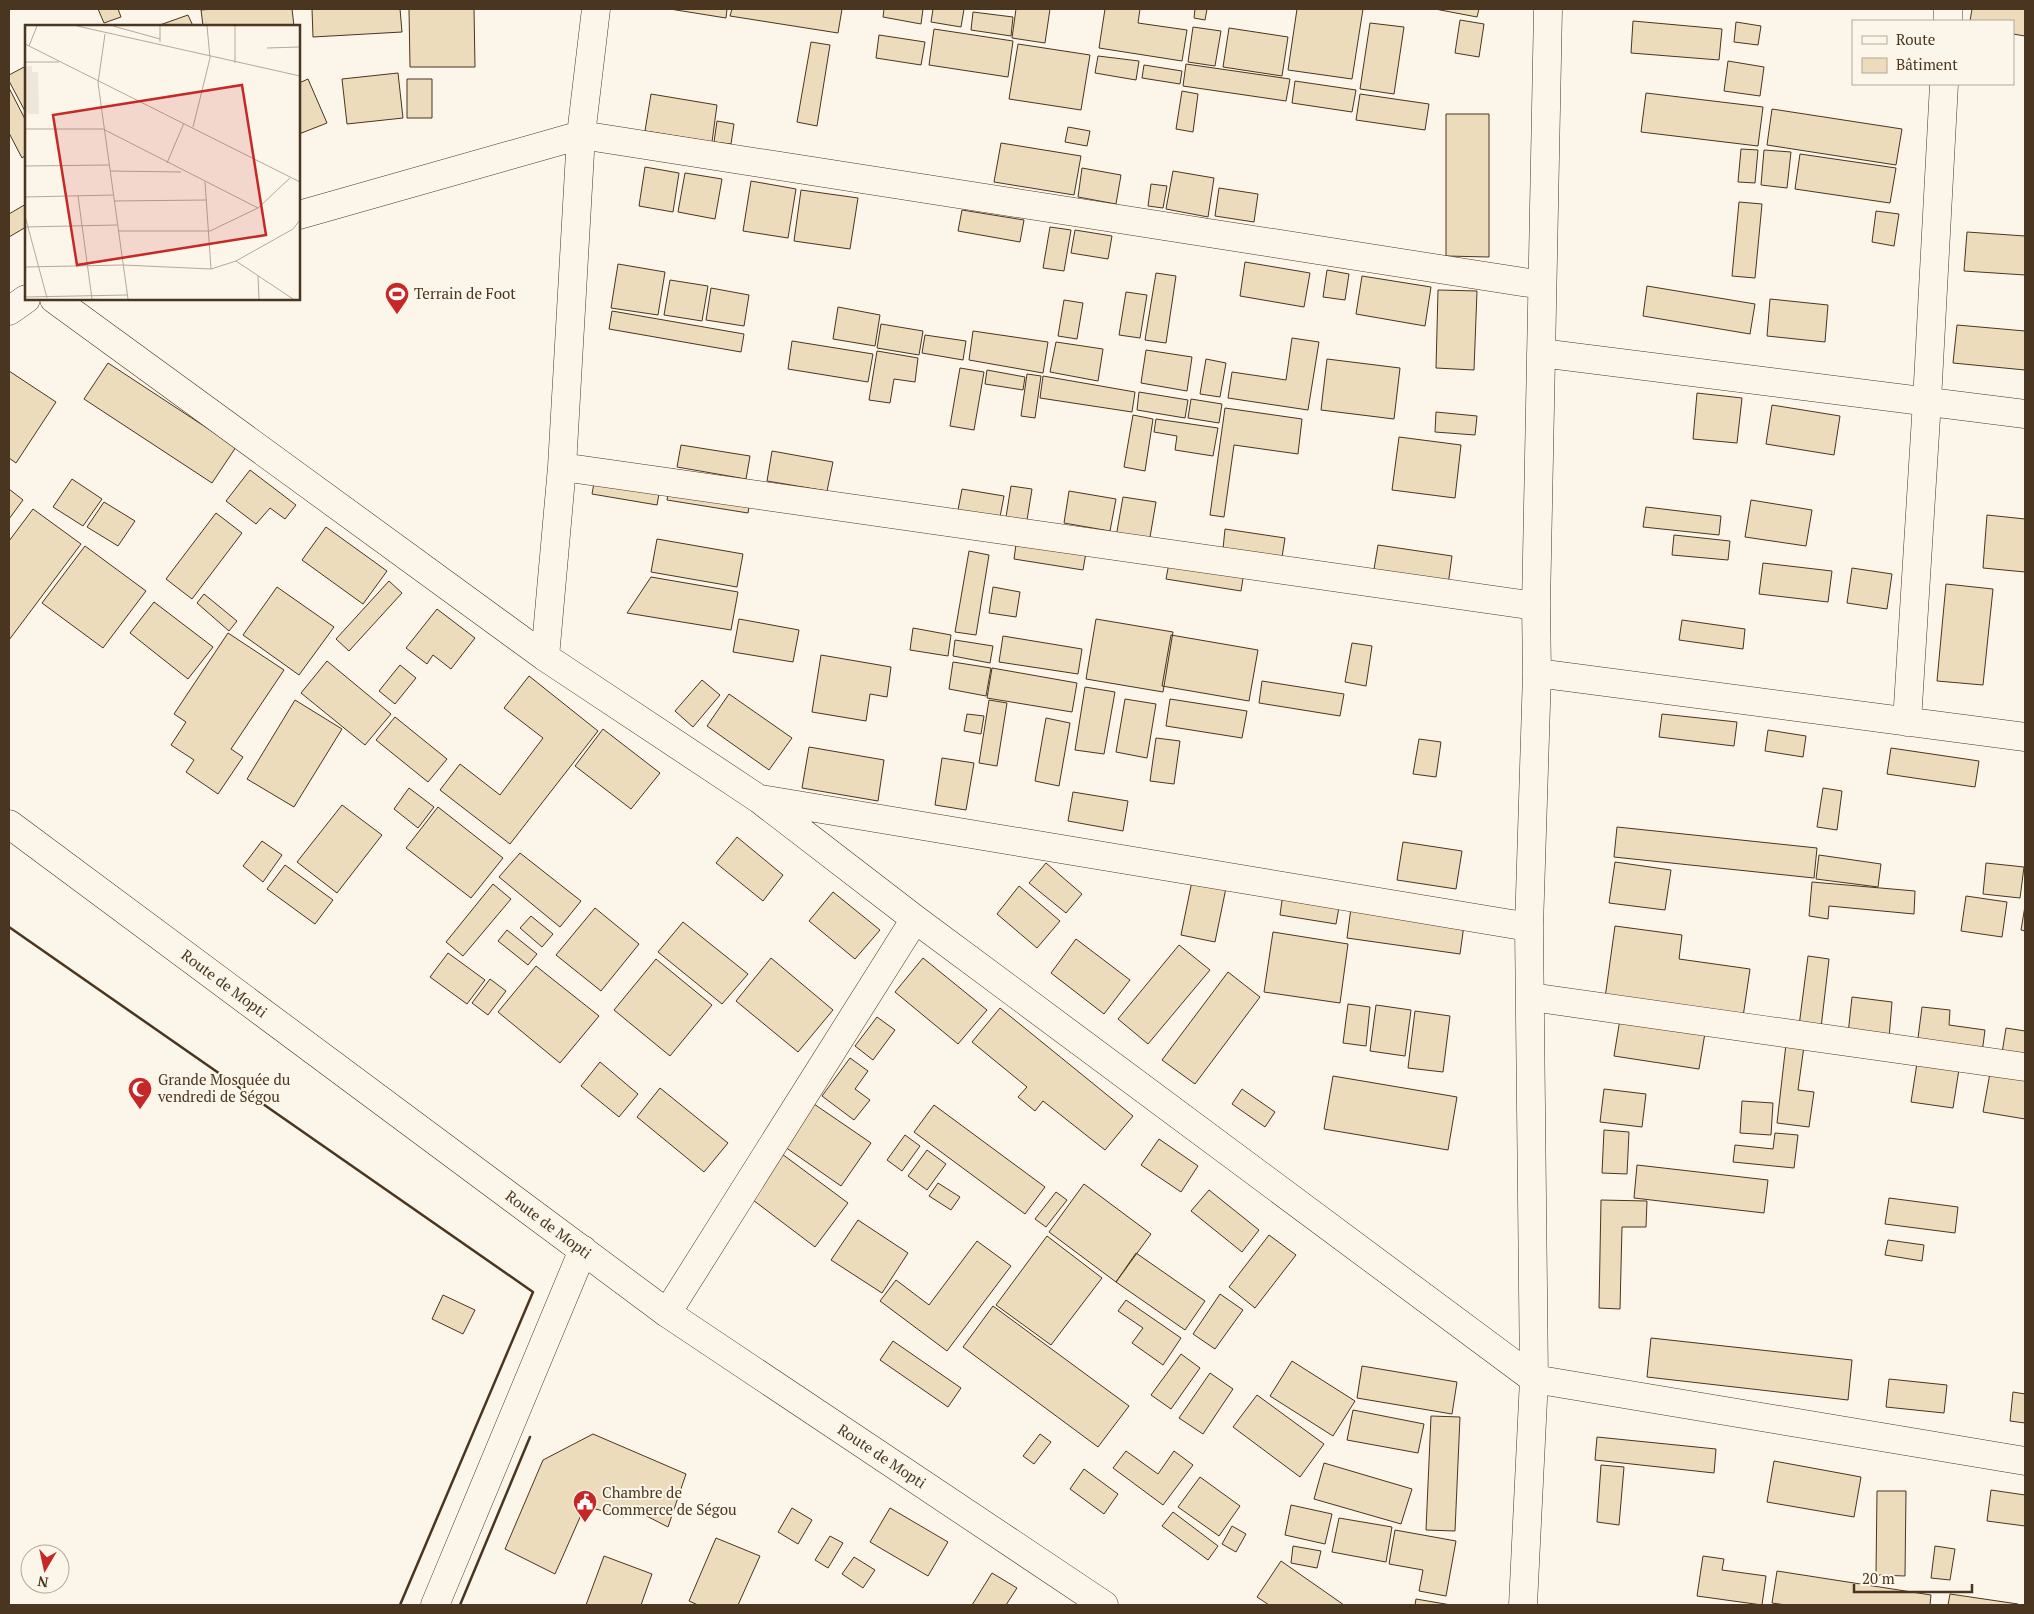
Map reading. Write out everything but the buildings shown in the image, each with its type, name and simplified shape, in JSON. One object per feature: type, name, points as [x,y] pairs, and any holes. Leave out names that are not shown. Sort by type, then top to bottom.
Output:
[{"type":"main road","points":[[545,657],[562,467],[581,135],[596,9]]},
{"type":"main road","points":[[1523,1605],[1534,1379],[1529,927],[1537,674],[1536,606],[1548,9]]},
{"type":"main road","points":[[1907,722],[1928,401],[1944,85]]},
{"type":"main road","points":[[300,215],[581,135],[1542,285]]},
{"type":"main road","points":[[9,311],[25,300]]},
{"type":"main road","points":[[55,300],[545,657],[759,799],[915,919],[1534,1379],[2025,1461]]},
{"type":"main road","points":[[1541,353],[2025,414]]},
{"type":"main road","points":[[562,467],[1536,606]]},
{"type":"main road","points":[[1537,674],[2025,737]]},
{"type":"main road","points":[[759,799],[1529,927]]},
{"type":"main road","name":"Route de Mopti","points":[[9,824],[667,1314],[1104,1605]]},
{"type":"main road","points":[[667,1314],[915,919]]},
{"type":"main road","points":[[1531,997],[2025,1067]]},
{"type":"main road","points":[[434,1605],[583,1250]]},
{"type":"wall","points":[[9,927],[533,1292],[400,1605]]},
{"type":"wall","points":[[460,1605],[530,1437]]},
{"type":"place","name":"Terrain de Foot","points":[[397,315]]},
{"type":"place","name":"Grande Mosquée du vendredi de Ségou","points":[[140,1110]]},
{"type":"place","name":"Chambre de Commerce de Ségou","points":[[585,1523]]}]
